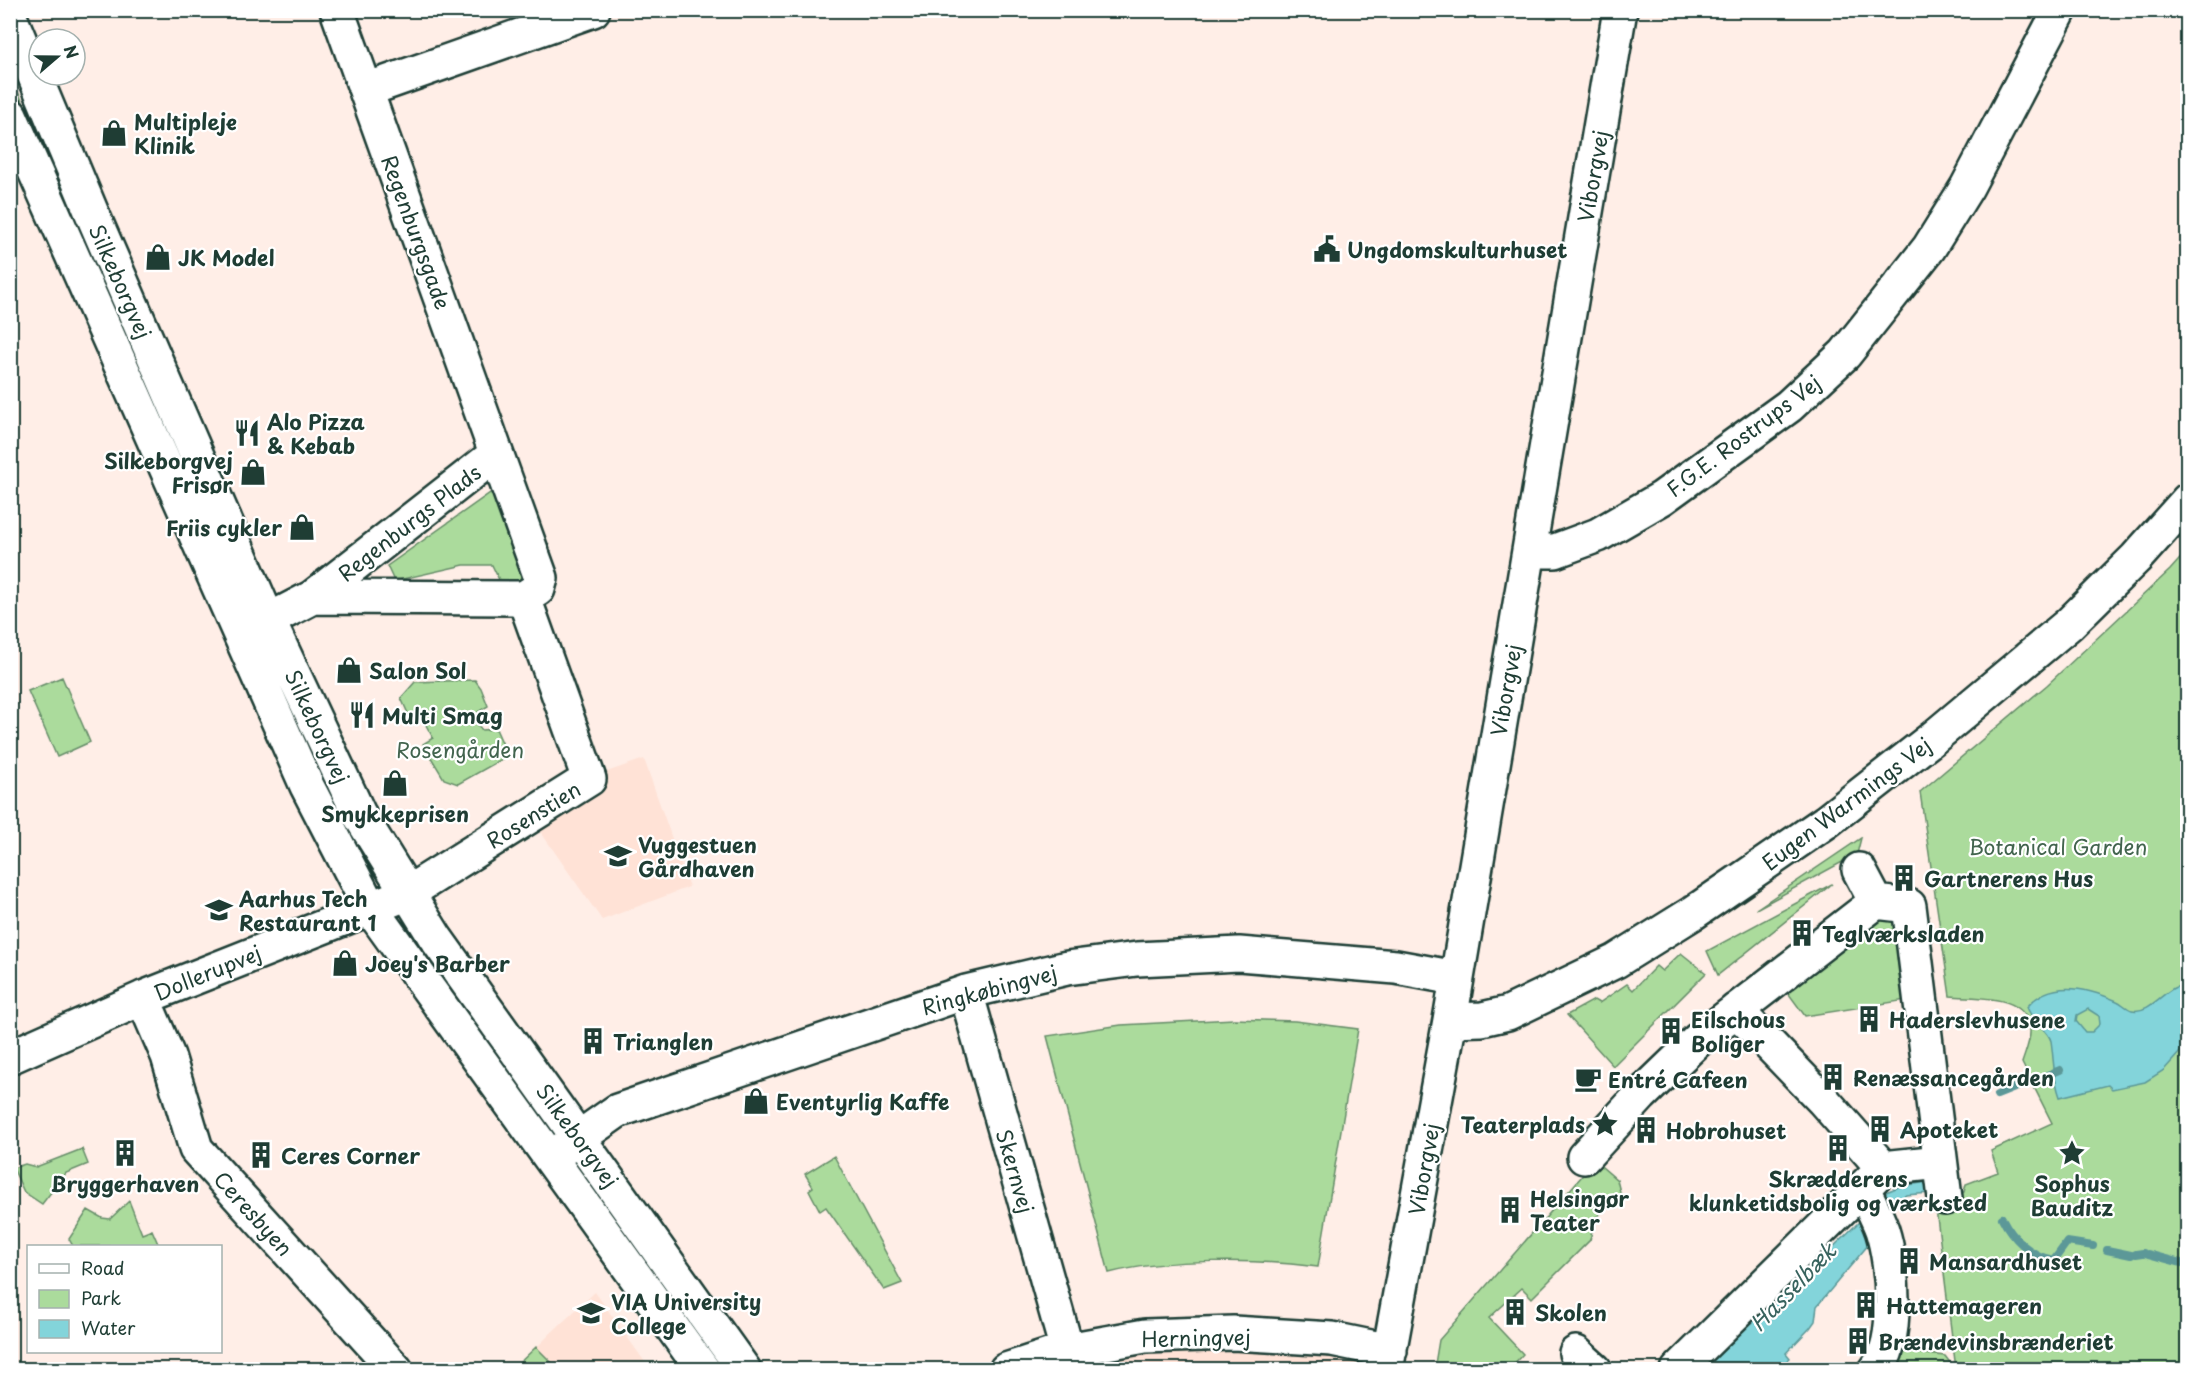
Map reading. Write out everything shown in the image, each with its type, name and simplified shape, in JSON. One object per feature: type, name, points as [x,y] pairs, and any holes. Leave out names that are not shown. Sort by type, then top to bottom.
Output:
[{"type":"street","name":"Regenburgsgade","points":[[337,10],[496,454]]},
{"type":"street","points":[[366,90],[593,10]]},
{"type":"street","name":"Viborgvej","points":[[1388,1360],[1450,1020],[1620,10]]},
{"type":"street","name":"F.G.E. Rostrups Vej","points":[[1529,551],[1556,550],[1598,535],[1662,498],[1789,406],[1845,354],[1889,301],[1940,230],[1966,187],[2060,10]]},
{"type":"street","name":"Silkeborgvej","points":[[10,17],[91,212],[269,622],[359,814],[406,894],[744,1370]]},
{"type":"street","name":"Silkeborgvej","points":[[10,115],[307,786],[370,908],[552,1157],[703,1370]]},
{"type":"street","name":"Regenburgs Plads","points":[[239,634],[269,622],[313,597],[496,454],[541,578],[538,589],[524,598],[313,597]]},
{"type":"street","name":"Eugen Warmings Vej","points":[[1450,1020],[1482,1020],[1508,1013],[1616,961],[1693,913],[1827,821],[1933,738],[2069,624],[2136,558],[2187,500]]},
{"type":"street","name":"Rosenstien","points":[[406,894],[589,779],[524,598]]},
{"type":"street","points":[[1859,870],[1876,902]]},
{"type":"street","name":"Dollerupvej","points":[[10,1057],[143,998],[406,894]]},
{"type":"street","points":[[1584,1157],[1649,1087],[1699,1039],[1876,902],[1909,906],[1945,1198]]},
{"type":"street","name":"Ringkøbingvej","points":[[552,1157],[617,1111],[966,992],[1067,969],[1171,957],[1239,954],[1396,967],[1456,978]]},
{"type":"street","name":"Skernvej","points":[[966,992],[1067,1350]]},
{"type":"street","name":"Ceresbyen","points":[[143,998],[168,1056],[196,1149],[396,1370]]},
{"type":"street","points":[[1736,1011],[1823,1100],[1875,1198],[1892,1280],[1890,1325],[1883,1361],[1876,1370]]},
{"type":"street","points":[[1678,1370],[1875,1198],[1940,1162]]},
{"type":"street","name":"Herningvej","points":[[1006,1370],[1067,1350],[1145,1336],[1233,1333],[1332,1339],[1388,1360]]},
{"type":"shaded area","name":"Vuggestuen Gårdhaven","points":[[644,759],[689,887],[602,920],[535,824],[598,775]]},
{"type":"shaded area","name":"VIA University College","points":[[595,1292],[650,1369],[514,1370],[551,1333]]},
{"type":"shaded area","points":[[1271,1349],[1358,1360],[1356,1370],[1053,1370],[1166,1351]]},
{"type":"green space","points":[[10,75],[74,203],[233,583],[11,84]]},
{"type":"green space","points":[[493,491],[523,570],[518,585],[502,586],[492,565],[464,565],[394,581],[387,566]]},
{"type":"green space","name":"Botanical Garden","points":[[2187,551],[2187,1369],[1956,1369],[1935,1201],[1964,1192],[1966,1184],[1998,1172],[1991,1151],[2052,1123],[2022,1063],[2030,1034],[2027,1018],[2020,1010],[1999,1000],[1950,996],[1920,792],[2047,685],[2170,570]]},
{"type":"green space","points":[[277,671],[367,853],[359,857],[275,679]]},
{"type":"green space","points":[[62,677],[90,742],[57,757],[28,691]]},
{"type":"green space","name":"Rosengården","points":[[475,680],[488,706],[478,712],[476,723],[482,730],[496,729],[505,749],[504,758],[458,784],[444,779],[423,744],[433,738],[421,716],[411,720],[401,698],[415,682]]},
{"type":"green space","points":[[1861,838],[1857,854],[1756,909]]},
{"type":"green space","points":[[1832,884],[1718,975],[1707,951]]},
{"type":"green space","points":[[1897,909],[1913,999],[1805,1016],[1783,986],[1874,913]]},
{"type":"green space","points":[[413,927],[552,1129],[547,1129],[405,932]]},
{"type":"green space","points":[[1681,953],[1706,973],[1613,1066],[1567,1015],[1594,1000],[1599,1003],[1627,984],[1633,990],[1656,966],[1662,971]]},
{"type":"green space","points":[[1234,1019],[1295,1021],[1358,1029],[1318,1267],[1268,1262],[1213,1261],[1132,1268],[1109,1273],[1047,1036],[1121,1025]]},
{"type":"green space","points":[[82,1149],[88,1164],[66,1173],[42,1204],[24,1192],[13,1168],[25,1164],[36,1167]]},
{"type":"green space","points":[[834,1156],[902,1283],[884,1290],[826,1207],[820,1211],[809,1190],[813,1187],[805,1174]]},
{"type":"green space","points":[[1595,1161],[1617,1180],[1621,1196],[1587,1225],[1592,1231],[1590,1240],[1532,1298],[1522,1288],[1489,1318],[1523,1354],[1509,1369],[1434,1370],[1439,1340]]},
{"type":"green space","points":[[585,1171],[725,1369],[719,1369],[580,1174]]},
{"type":"green space","points":[[129,1201],[142,1234],[152,1230],[159,1245],[72,1245],[69,1239],[88,1210],[102,1218],[110,1219]]},
{"type":"green space","points":[[536,1347],[558,1369],[513,1369]]},
{"type":"green space","points":[[1898,1351],[1945,1356],[1955,1369],[1903,1369],[1893,1359]]},
{"type":"water","points":[[2176,987],[2187,987],[2187,1040],[2164,1070],[2145,1082],[2112,1089],[2108,1085],[2060,1097],[2051,1041],[2027,1007],[2036,998],[2058,989],[2082,990],[2106,996],[2130,1009],[2138,1010],[2150,1006]],"holes":[[[2088,1009],[2099,1016],[2100,1024],[2092,1032],[2085,1032],[2076,1021],[2077,1015]]]},
{"type":"water","points":[[1928,1182],[1930,1193],[1906,1195],[1898,1200],[1869,1244],[1817,1306],[1815,1321],[1786,1353],[1790,1358],[1777,1369],[1694,1370],[1759,1313],[1762,1316],[1860,1221],[1886,1192],[1901,1186]]},
{"type":"waterway","name":"Hasselbæk","points":[[1997,1095],[2060,1070]]},
{"type":"waterway","points":[[2002,1218],[2011,1233],[2023,1245],[2046,1258],[2054,1260],[2067,1242],[2093,1246]]},
{"type":"waterway","points":[[2107,1250],[2131,1255]]},
{"type":"waterway","points":[[2136,1254],[2143,1253]]},
{"type":"waterway","points":[[2148,1254],[2181,1263]]},
{"type":"place","name":"Multipleje Klinik","points":[[114,133]]},
{"type":"place","name":"Ungdomskulturhuset","points":[[1327,249]]},
{"type":"place","name":"JK Model","points":[[158,257]]},
{"type":"place","name":"Alo Pizza & Kebab","points":[[247,433]]},
{"type":"place","name":"Silkeborgvej Frisør","points":[[253,472]]},
{"type":"place","name":"Friis cykler","points":[[302,527]]},
{"type":"place","name":"Salon Sol","points":[[349,670]]},
{"type":"place","name":"Multi Smag","points":[[362,715]]},
{"type":"place","name":"Smykkeprisen","points":[[395,783]]},
{"type":"place","name":"Vuggestuen Gårdhaven","points":[[618,856]]},
{"type":"place","name":"Gartnerens Hus","points":[[1904,878]]},
{"type":"place","name":"Aarhus Tech Restaurant 1","points":[[219,910]]},
{"type":"place","name":"Teglværksladen","points":[[1802,933]]},
{"type":"place","name":"Joey's Barber","points":[[345,963]]},
{"type":"place","name":"Haderslevhusene","points":[[1869,1019]]},
{"type":"place","name":"Eilschous Boliger","points":[[1671,1031]]},
{"type":"place","name":"Trianglen","points":[[593,1041]]},
{"type":"place","name":"Renæssancegården","points":[[1833,1077]]},
{"type":"place","name":"Entré Cafeen","points":[[1588,1079]]},
{"type":"place","name":"Eventyrlig Kaffe","points":[[756,1101]]},
{"type":"place","name":"Teaterplads","points":[[1605,1124]]},
{"type":"place","name":"Apoteket","points":[[1880,1129]]},
{"type":"place","name":"Hobrohuset","points":[[1646,1130]]},
{"type":"place","name":"Skrædderens klunketidsbolig og værksted","points":[[1838,1148]]},
{"type":"place","name":"Bryggerhaven","points":[[125,1153]]},
{"type":"place","name":"Sophus Bauditz","points":[[2072,1153]]},
{"type":"place","name":"Ceres Corner","points":[[261,1155]]},
{"type":"place","name":"Helsingør Teater","points":[[1510,1210]]},
{"type":"place","name":"Mansardhuset","points":[[1909,1261]]},
{"type":"place","name":"Hattemageren","points":[[1866,1305]]},
{"type":"place","name":"Skolen","points":[[1515,1312]]},
{"type":"place","name":"VIA University College","points":[[591,1313]]},
{"type":"place","name":"Brændevinsbrænderiet","points":[[1858,1341]]}]
